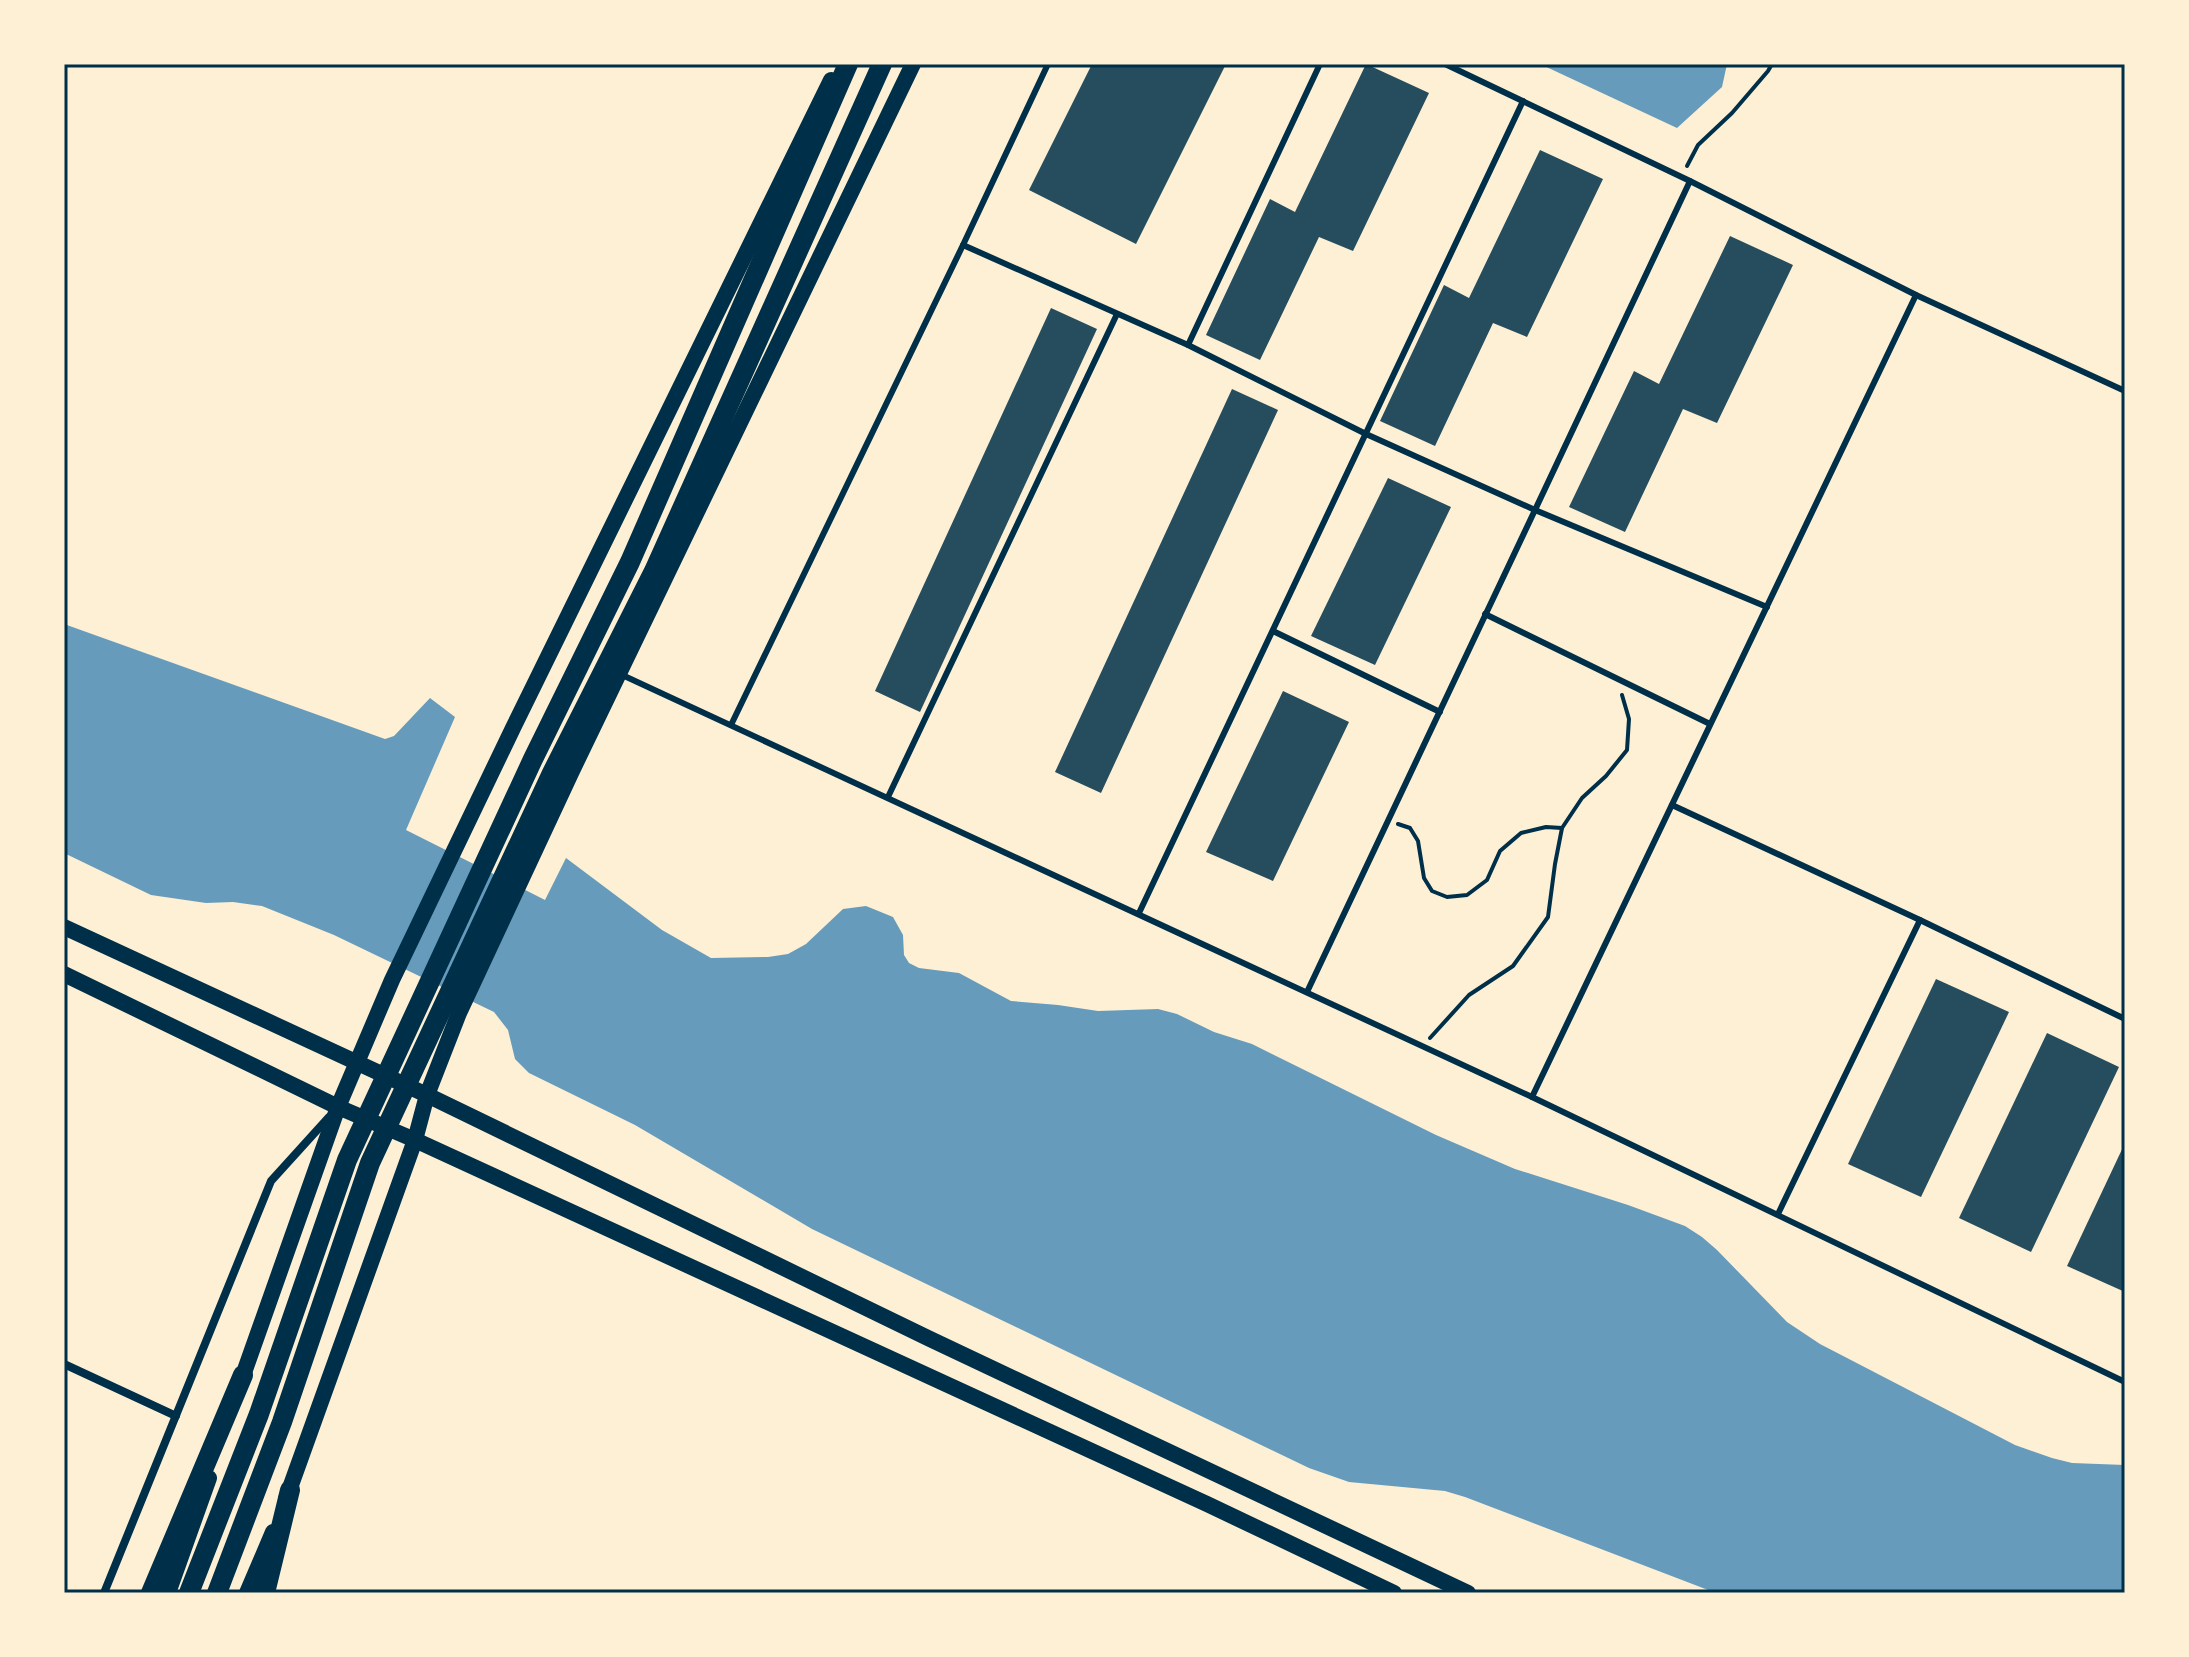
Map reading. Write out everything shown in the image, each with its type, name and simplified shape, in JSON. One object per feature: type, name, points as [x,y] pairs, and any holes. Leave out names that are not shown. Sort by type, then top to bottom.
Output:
[{"type":"highway","points":[[189,1593],[259,1414],[347,1160],[533,759],[630,562],[848,64]]},
{"type":"highway","points":[[217,1593],[282,1422],[370,1163],[552,773],[654,571],[882,64]]},
{"type":"highway","points":[[151,1593],[243,1375]]},
{"type":"highway","points":[[265,1593],[290,1490]]},
{"type":"main road","points":[[168,1593],[338,1107],[392,980],[839,64]]},
{"type":"main road","points":[[247,1593],[290,1490],[415,1140],[427,1095],[459,1013],[571,773],[913,64]]},
{"type":"main road","points":[[64,927],[427,1095],[944,1345],[1468,1593]]},
{"type":"main road","points":[[64,974],[338,1107],[1394,1593]]},
{"type":"street","points":[[104,1593],[271,1181],[338,1107]]},
{"type":"street","points":[[64,1364],[176,1416]]},
{"type":"lane","points":[[731,725],[1048,64]]},
{"type":"lane","points":[[1188,345],[1320,64]]},
{"type":"lane","points":[[1445,64],[1690,181],[1916,295],[2125,391]]},
{"type":"lane","points":[[1139,913],[1523,101]]},
{"type":"lane","points":[[1307,992],[1690,181]]},
{"type":"lane","points":[[963,245],[1188,345],[1366,434],[1535,510],[1767,607]]},
{"type":"lane","points":[[1532,1097],[1916,295]]},
{"type":"lane","points":[[888,797],[1117,314]]},
{"type":"lane","points":[[1485,614],[1710,724]]},
{"type":"lane","points":[[1273,631],[1440,712]]},
{"type":"lane","points":[[620,674],[1532,1097],[2125,1382]]},
{"type":"lane","points":[[1672,805],[2125,1019]]},
{"type":"lane","points":[[1778,1214],[1920,920]]},
{"type":"path","points":[[1681,177],[1698,145],[1732,113],[1772,64]]},
{"type":"path","points":[[1423,1046],[1469,995],[1513,966],[1548,917],[1562,828],[1582,798],[1606,776],[1627,750],[1629,719],[1621,680]]},
{"type":"path","points":[[1388,820],[1410,828],[1418,841],[1424,878],[1432,891],[1447,897],[1467,895],[1487,880],[1500,851],[1521,833],[1546,827],[1562,828]]},
{"type":"water","points":[[1540,64],[1727,64],[1722,87],[1677,128]]},
{"type":"water","points":[[64,624],[385,739],[394,736],[430,698],[455,717],[406,830],[545,900],[566,858],[662,930],[711,958],[788,954],[806,944],[843,909],[866,906],[893,917],[903,935],[904,955],[909,963],[919,968],[959,973],[1011,1001],[1098,1011],[1158,1009],[1177,1014],[1214,1032],[1252,1044],[1436,1135],[1515,1169],[1685,1226],[1717,1250],[1787,1322],[1820,1344],[2015,1445],[2072,1463],[2125,1465],[2125,1593],[1716,1593],[1465,1497],[1445,1491],[1349,1482],[1309,1468],[812,1229],[635,1125],[529,1073],[515,1059],[508,1030],[494,1012],[334,935],[262,906],[233,902],[206,903],[151,895],[64,853]]},
{"type":"building","points":[[1092,64],[1226,64],[1136,244],[1029,190]]},
{"type":"building","points":[[1366,64],[1429,93],[1353,251],[1319,237],[1260,360],[1206,335],[1270,199],[1295,212]]},
{"type":"building","points":[[1540,150],[1603,179],[1527,337],[1493,323],[1435,446],[1380,421],[1444,285],[1469,298]]},
{"type":"building","points":[[1730,236],[1793,265],[1717,423],[1683,409],[1625,532],[1569,507],[1634,371],[1659,384]]},
{"type":"building","points":[[1051,308],[1097,329],[920,712],[875,691]]},
{"type":"building","points":[[1232,389],[1278,410],[1101,793],[1055,772]]},
{"type":"building","points":[[1388,478],[1451,507],[1375,665],[1311,636]]},
{"type":"building","points":[[1283,691],[1349,722],[1273,881],[1206,852]]},
{"type":"building","points":[[1936,979],[2009,1012],[1921,1197],[1848,1164]]},
{"type":"building","points":[[2047,1033],[2119,1067],[2031,1252],[1959,1218]]},
{"type":"building","points":[[2125,1143],[2125,1292],[2067,1266]]}]
